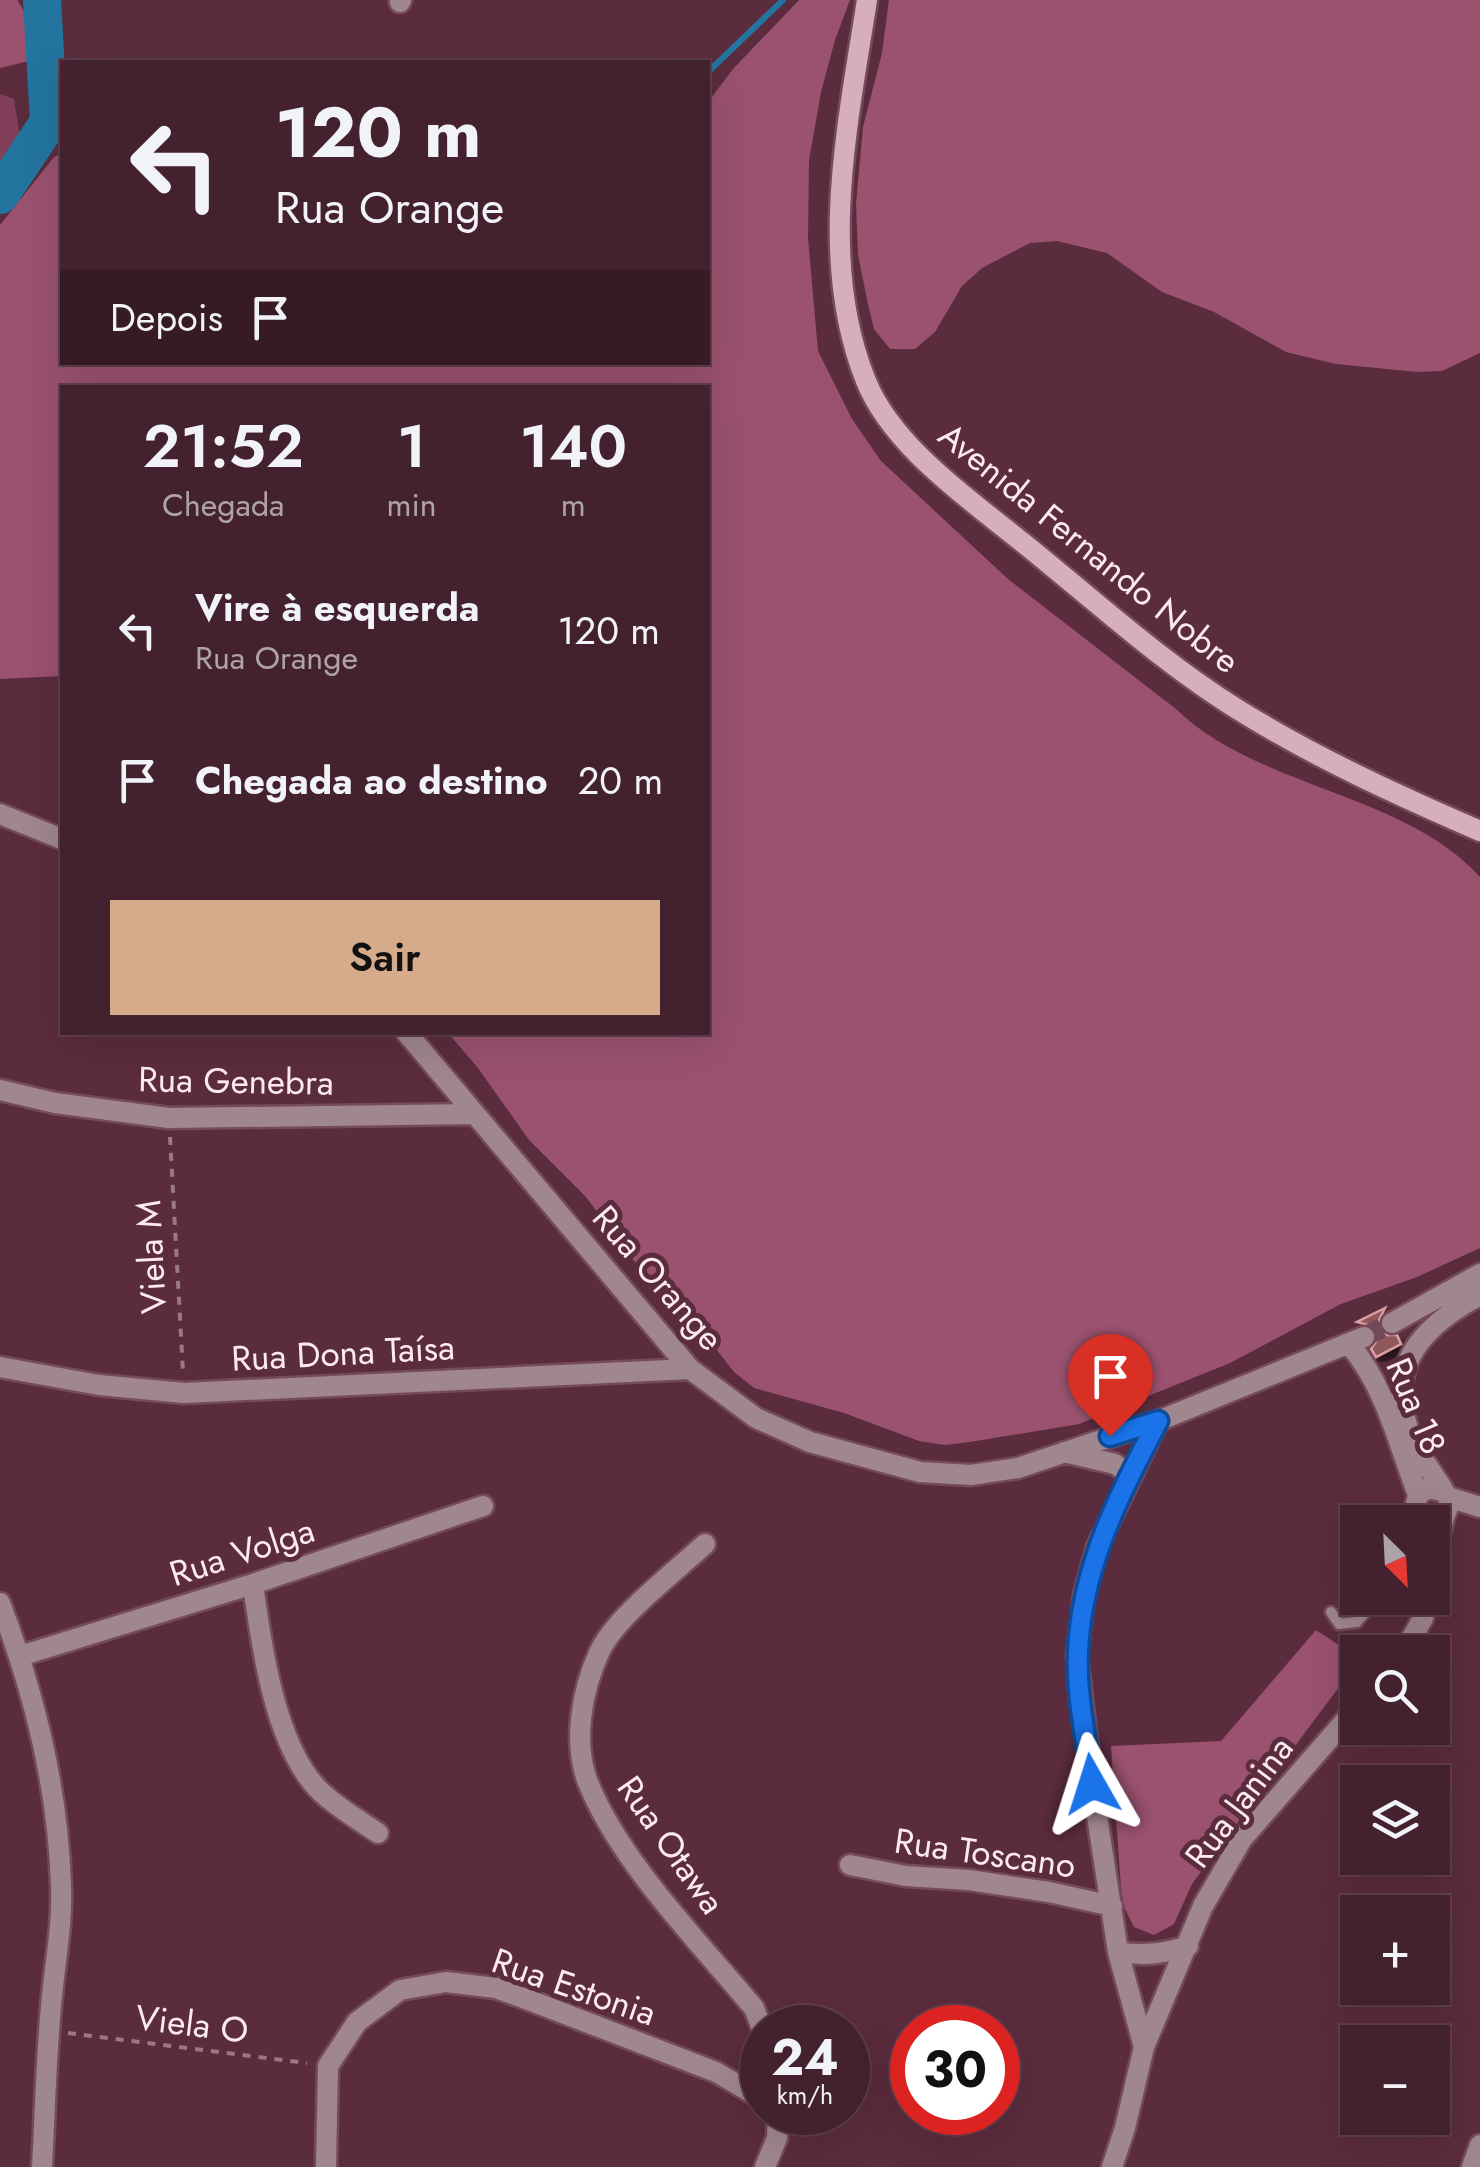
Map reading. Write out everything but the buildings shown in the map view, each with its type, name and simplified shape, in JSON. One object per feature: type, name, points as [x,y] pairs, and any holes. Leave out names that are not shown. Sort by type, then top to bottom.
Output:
[{"type":"main road","name":"Avenida Fernando Nobre","points":[[867,0],[848,118],[841,236],[846,308],[866,382],[898,430],[938,474],[1169,660],[1234,707],[1324,759],[1480,831]]},
{"type":"street","points":[[0,814],[60,838]]},
{"type":"street","name":"Rua Orange","points":[[408,1035],[690,1370],[756,1418],[810,1442],[920,1472],[971,1474],[1018,1468],[1158,1421]]},
{"type":"street","name":"Rua Genebra","points":[[0,1090],[55,1103],[168,1118],[472,1114]]},
{"type":"street","points":[[1392,1323],[1480,1274]]},
{"type":"street","name":"Rua 18","points":[[1445,1505],[1413,1441],[1399,1396],[1403,1374],[1424,1337],[1480,1295]]},
{"type":"street","name":"Rua 18","points":[[1158,1421],[1357,1341],[1388,1407],[1413,1505]]},
{"type":"street","name":"Rua Dona Taísa","points":[[0,1367],[99,1385],[184,1393],[690,1370]]},
{"type":"street","points":[[1112,2167],[1126,2128],[1144,2046],[1118,1952],[1092,1784],[1078,1656],[1084,1595],[1097,1547],[1158,1421]]},
{"type":"street","points":[[1062,1451],[1115,1464],[1130,1475]]},
{"type":"street","points":[[1418,1505],[1428,1488],[1445,1505]]},
{"type":"street","points":[[1450,1505],[1480,1507]]},
{"type":"street","name":"Rua Volga","points":[[20,1656],[253,1584],[484,1506]]},
{"type":"street","points":[[1450,1507],[1480,1517]]},
{"type":"street","name":"Rua Otawa","points":[[705,1544],[630,1613],[600,1650],[584,1700],[580,1742],[586,1777],[605,1816],[646,1878],[752,2005]]},
{"type":"street","points":[[253,1584],[262,1656],[272,1694],[304,1772],[322,1793],[378,1833]]},
{"type":"street","points":[[0,1603],[20,1656],[43,1746],[56,1816],[62,1888],[42,2167]]},
{"type":"street","name":"Rua Janina","points":[[1144,2046],[1203,1906],[1242,1840],[1340,1727]]},
{"type":"street","name":"Rua Toscano","points":[[850,1865],[906,1876],[969,1880],[1112,1906]]},
{"type":"street","points":[[1118,1952],[1166,1953],[1188,1946]]},
{"type":"street","name":"Rua Estonia","points":[[328,2066],[356,2022],[400,1990],[446,1982],[496,1988],[716,2072],[740,2086]]},
{"type":"street","points":[[326,2167],[328,2066]]},
{"type":"street","points":[[765,2167],[778,2135]]},
{"type":"street","points":[[1472,2167],[1480,2145]]},
{"type":"lane","points":[[1331,1612],[1339,1624],[1356,1622],[1362,1615]]},
{"type":"path","name":"Viela M","points":[[168,1118],[184,1393]]},
{"type":"path","name":"Viela O","points":[[49,2030],[328,2066]]},
{"type":"shaded area","points":[[0,0],[17,0],[22,7],[30,44],[29,61],[0,68]]},
{"type":"shaded area","points":[[799,0],[850,0],[821,92],[809,160],[808,238],[818,351],[852,419],[881,461],[1008,579],[1209,735],[1247,757],[1412,826],[1449,849],[1480,877],[1480,1248],[1417,1277],[1341,1304],[1230,1363],[1079,1424],[944,1445],[919,1441],[844,1413],[754,1388],[734,1372],[687,1312],[630,1257],[586,1197],[529,1140],[450,1035],[710,1035],[710,385],[60,385],[60,676],[0,679],[0,225],[54,157],[60,154],[60,365],[710,365],[710,99],[733,69]]},
{"type":"shaded area","points":[[889,0],[1480,0],[1480,353],[1442,371],[1417,372],[1336,364],[1286,352],[1214,312],[1162,292],[1107,253],[1057,241],[1030,243],[982,268],[962,286],[935,332],[915,349],[890,349],[874,329],[868,304],[858,255],[856,204],[863,127],[882,53]]},
{"type":"shaded area","points":[[0,94],[14,99],[22,151],[0,169]]},
{"type":"shaded area","points":[[1316,1630],[1340,1646],[1340,1686],[1192,1884],[1174,1924],[1154,1935],[1134,1927],[1124,1907],[1121,1888],[1111,1746],[1221,1741]]},
{"type":"waterway","points":[[0,195],[49,122],[42,0]]},
{"type":"waterway","points":[[710,70],[783,0]]},
{"type":"waterway","points":[[49,122],[60,120]]},
{"type":"tunnel","points":[[1364,1337],[1392,1323]]},
{"type":"route","points":[[1092,1784],[1078,1656],[1084,1595],[1097,1547],[1158,1421],[1110,1436]]}]
